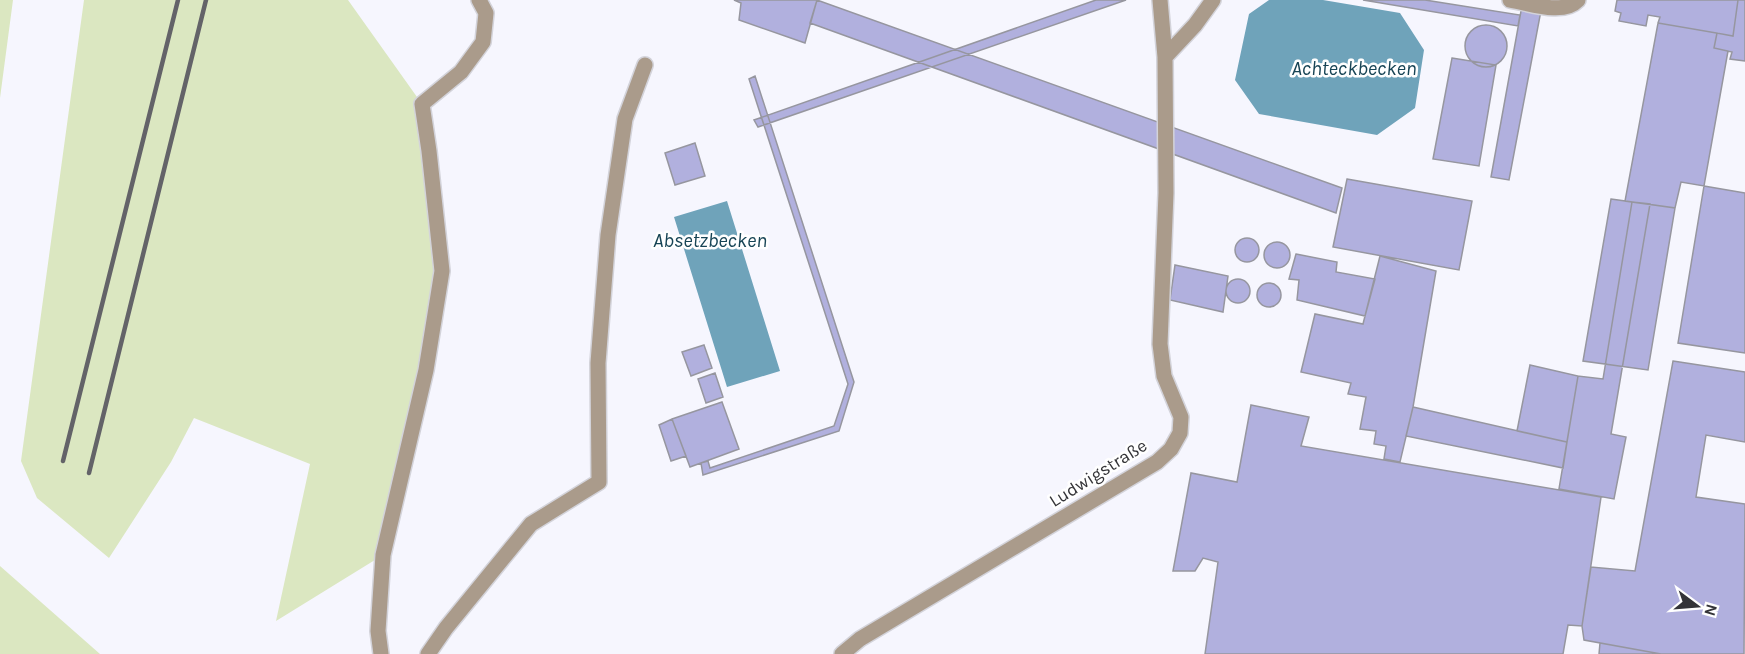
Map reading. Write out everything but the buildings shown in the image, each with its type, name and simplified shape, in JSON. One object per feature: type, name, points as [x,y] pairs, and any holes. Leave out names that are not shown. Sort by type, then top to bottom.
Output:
[{"type":"lane","points":[[381,654],[378,631],[383,555],[426,370],[442,272],[422,104],[460,72],[483,42],[486,13],[479,0]]},
{"type":"lane","name":"Ludwigstraße","points":[[842,654],[860,639],[1157,462],[1171,449],[1180,433],[1181,417],[1164,376],[1160,344],[1166,193],[1166,57],[1160,0]]},
{"type":"lane","points":[[1166,57],[1195,25],[1213,0]]},
{"type":"lane","points":[[1510,0],[1557,8],[1578,0]]},
{"type":"lane","points":[[428,654],[446,628],[531,524],[599,482],[598,363],[609,234],[625,119],[645,65]]},
{"type":"green space","points":[[0,0],[13,0],[0,98]]},
{"type":"green space","points":[[84,0],[348,0],[422,104],[442,271],[383,555],[276,621],[310,464],[194,418],[171,462],[109,558],[37,498],[21,461]]},
{"type":"green space","points":[[0,566],[100,654],[0,654]]},
{"type":"water","name":"Achteckbecken","points":[[1269,0],[1323,0],[1400,13],[1424,50],[1415,108],[1377,135],[1259,114],[1235,80],[1249,14]]},
{"type":"water","name":"Absetzbecken","points":[[727,201],[780,371],[727,387],[674,217]]},
{"type":"railway","points":[[63,461],[178,0]]},
{"type":"railway","points":[[89,473],[206,0]]}]
